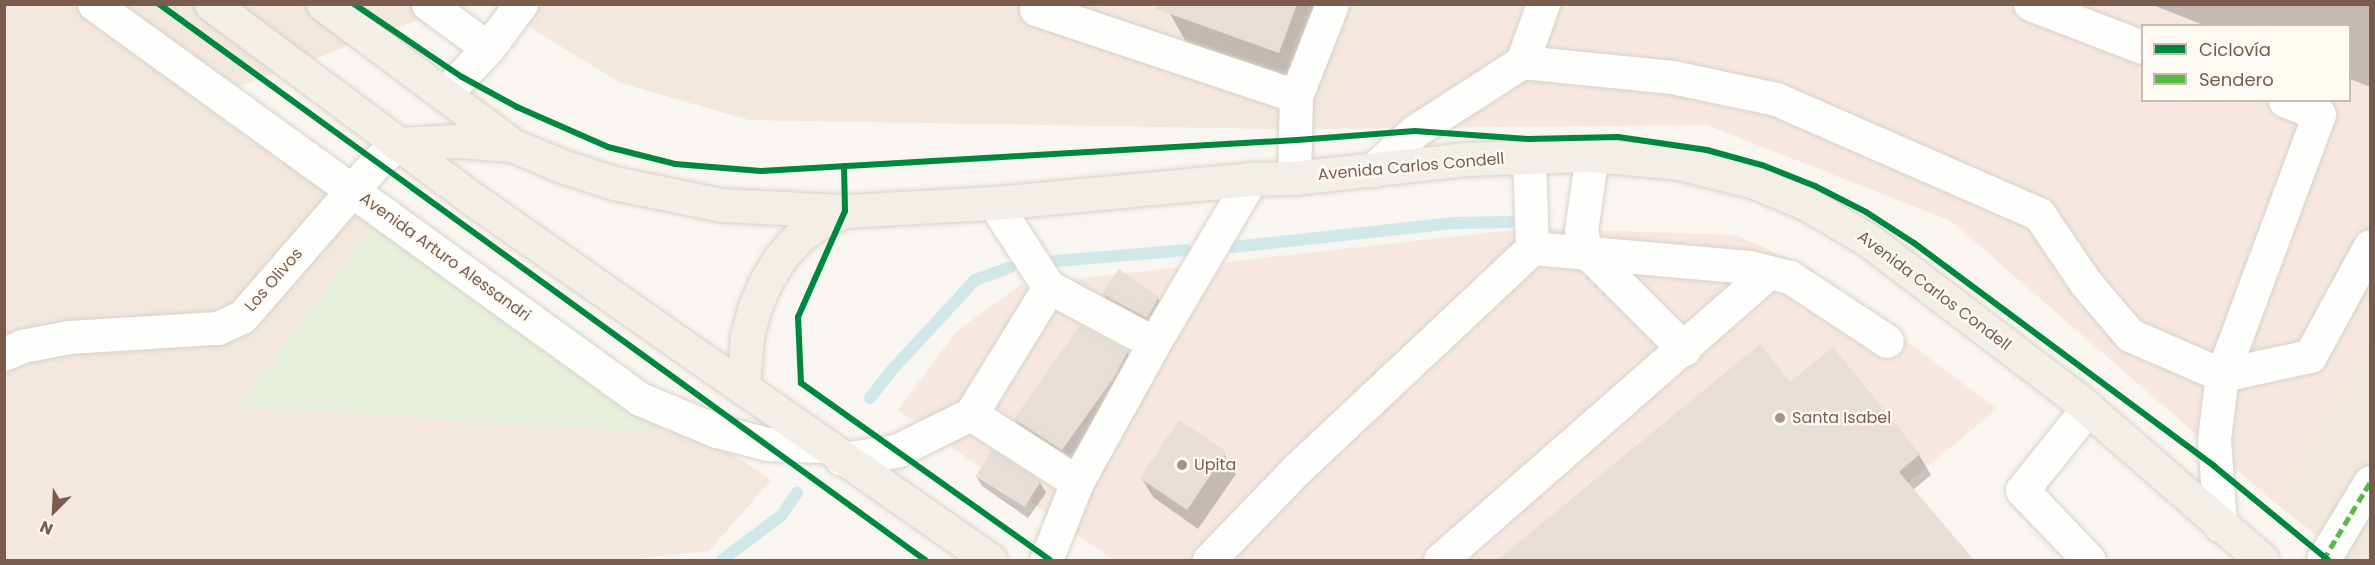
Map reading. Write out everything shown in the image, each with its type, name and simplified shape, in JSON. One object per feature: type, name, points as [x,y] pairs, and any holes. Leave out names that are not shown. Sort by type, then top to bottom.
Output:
[{"type":"main road","points":[[211,4],[397,144],[833,453],[990,561]]},
{"type":"main road","points":[[323,4],[512,144]]},
{"type":"main road","points":[[397,144],[458,141],[512,144]]},
{"type":"main road","name":"Avenida Carlos Condell","points":[[512,144],[562,166],[614,183],[667,196],[771,209],[845,211],[994,203],[1251,179],[1294,178],[1466,159],[1592,155],[1678,163],[1755,182],[1807,204],[1867,239],[2088,408],[2262,561]]},
{"type":"main road","points":[[743,388],[747,336],[754,309],[765,282],[780,258],[799,237],[817,224],[845,211]]},
{"type":"street","name":"Avenida Arturo Alessandri","points":[[93,4],[353,189],[640,399],[727,434],[767,444],[833,453],[896,451],[972,414]]},
{"type":"street","points":[[428,4],[488,48]]},
{"type":"street","points":[[445,94],[488,48],[521,4]]},
{"type":"street","points":[[1294,178],[1296,96],[1332,4]]},
{"type":"street","points":[[1373,170],[1415,131],[1522,62],[1544,4]]},
{"type":"street","points":[[2030,4],[2141,47]]},
{"type":"street","points":[[1036,9],[1296,96]]},
{"type":"street","points":[[1522,62],[1672,77],[1776,99],[2039,214],[2085,282],[2130,335],[2222,375],[2310,356],[2370,246]]},
{"type":"street","points":[[2220,525],[2214,439],[2222,375],[2319,114],[2290,102]]},
{"type":"street","name":"Los Olivos","points":[[4,354],[22,346],[69,337],[219,328],[242,317],[353,189],[397,144]]},
{"type":"street","points":[[1592,155],[1581,230],[1586,251],[1684,349]]},
{"type":"street","points":[[1529,158],[1532,248]]},
{"type":"street","points":[[1046,561],[1077,482],[1154,344],[1251,179]]},
{"type":"street","points":[[994,203],[1049,287],[1154,344]]},
{"type":"street","points":[[1224,556],[1352,416],[1532,248],[1749,267],[1790,277],[1887,341]]},
{"type":"street","points":[[1440,561],[1769,272]]},
{"type":"street","points":[[1049,287],[972,414],[1077,482]]},
{"type":"street","points":[[2088,408],[2022,490],[2089,561]]},
{"type":"street","points":[[2323,561],[2370,482]]},
{"type":"shaded area","points":[[4,5],[459,5],[225,92],[381,212],[771,480],[709,551],[627,560],[5,560]]},
{"type":"shaded area","points":[[493,5],[1365,5],[1320,129],[1278,129],[749,120],[621,83]]},
{"type":"shaded area","points":[[1365,5],[2370,5],[2370,341],[2273,501],[1951,221],[1707,125],[1320,129]]},
{"type":"shaded area","points":[[1531,228],[1736,235],[1811,269],[1997,409],[1815,560],[1114,560],[898,410],[957,331],[1020,285]]},
{"type":"shaded area","points":[[2370,341],[2370,560],[2347,560],[2273,501]]},
{"type":"green space","points":[[373,228],[657,433],[237,406]]},
{"type":"building","points":[[1157,4],[1297,4],[1279,53],[1156,9]]},
{"type":"building","points":[[1119,269],[1159,297],[1147,318],[1102,294]]},
{"type":"building","points":[[1080,325],[1128,351],[1113,379],[1062,450],[1014,419]]},
{"type":"building","name":"Santa Isabel","points":[[1760,344],[1790,382],[1833,347],[1920,454],[1899,472],[1975,561],[1496,561]]},
{"type":"building","name":"Upita","points":[[1179,420],[1226,452],[1187,510],[1140,478]]},
{"type":"building","points":[[992,450],[1041,481],[1025,507],[976,476]]},
{"type":"waterway","points":[[1233,247],[1454,223],[1510,222]]},
{"type":"waterway","points":[[1056,261],[1186,250]]},
{"type":"waterway","points":[[870,398],[892,370],[975,280],[1010,267]]},
{"type":"waterway","points":[[722,560],[782,515],[797,493]]},
{"type":"marked path","points":[[2323,560],[2370,482]]},
{"type":"cycle path","points":[[159,4],[925,560]]},
{"type":"cycle path","points":[[354,4],[462,77],[517,107],[608,147],[675,164],[761,171],[1415,131],[1528,139],[1618,137],[1707,150],[1762,165],[1815,186],[1866,212],[1914,243],[2214,466],[2328,560]]},
{"type":"cycle path","points":[[844,166],[845,211],[798,317],[801,383],[1050,560]]},
{"type":"place","name":"Santa Isabel","points":[[1780,418]]},
{"type":"place","name":"Upita","points":[[1182,465]]}]
